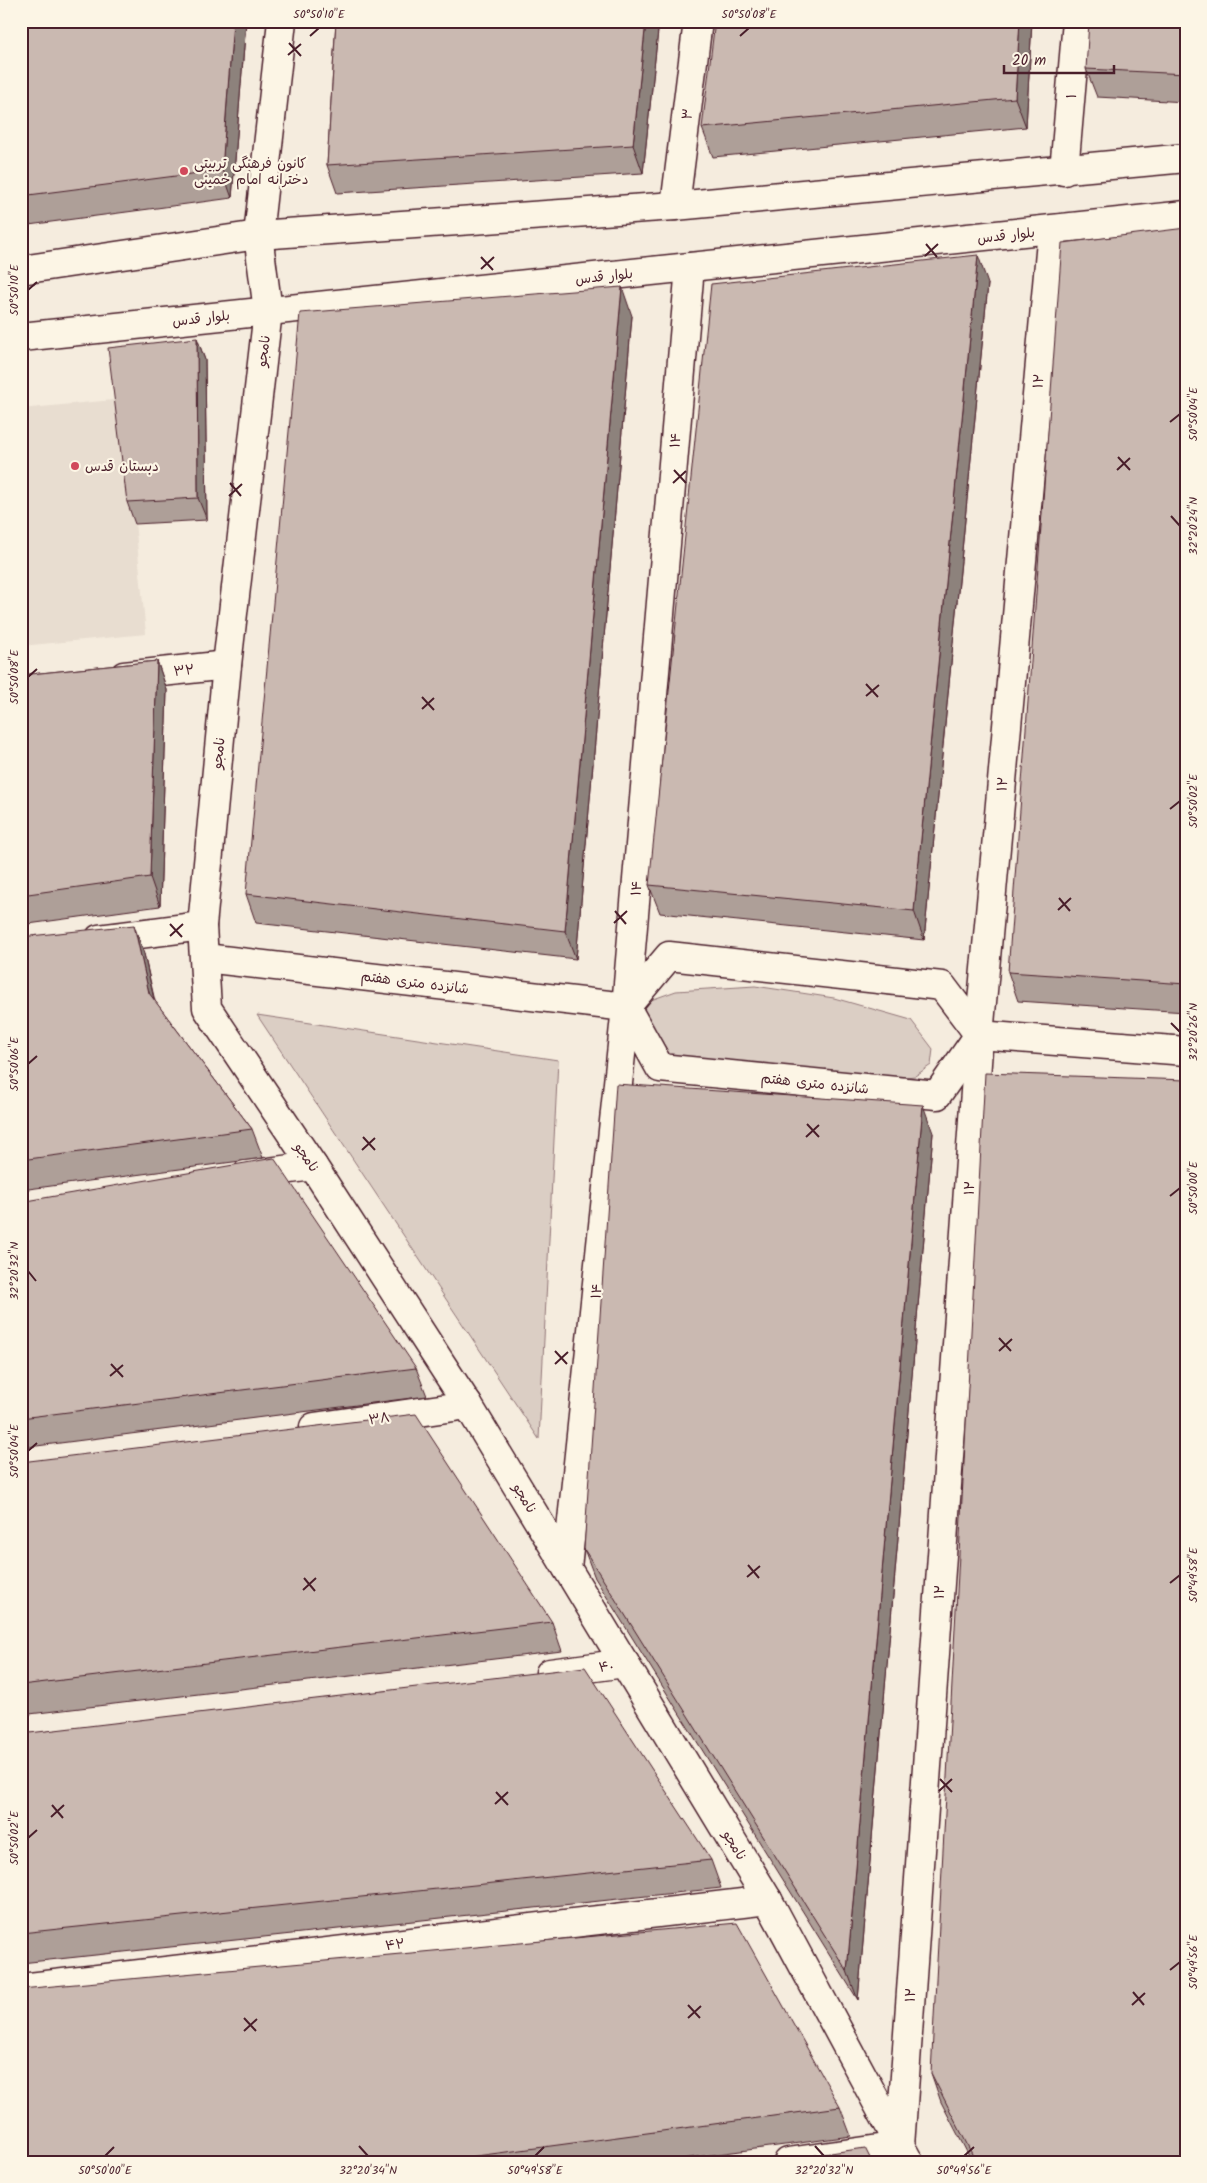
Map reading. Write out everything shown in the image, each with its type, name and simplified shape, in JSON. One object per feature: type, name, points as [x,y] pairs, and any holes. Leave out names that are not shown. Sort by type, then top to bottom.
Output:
[{"type":"street","name":"نامجو","points":[[282,21],[258,235],[268,311],[227,665],[202,926],[207,1008],[313,1166],[468,1406],[625,1663],[768,1900],[904,2154]]},
{"type":"street","name":"۳","points":[[675,206],[698,21]]},
{"type":"street","name":"۱","points":[[1064,170],[1077,21]]},
{"type":"street","points":[[21,270],[258,235],[675,206],[1186,158]]},
{"type":"street","name":"بلوار قدس","points":[[21,337],[1186,215]]},
{"type":"street","name":"۱۲","points":[[904,2154],[980,1035],[1052,230]]},
{"type":"street","name":"۱۴","points":[[567,1568],[626,1007],[690,268]]},
{"type":"street","name":"۳۲","points":[[100,678],[227,665]]},
{"type":"street","points":[[78,942],[202,926]]},
{"type":"street","points":[[626,1007],[669,956],[942,986],[980,1035],[1186,1051]]},
{"type":"street","name":"شانزده متری هفتم","points":[[205,958],[626,1007],[660,1068],[937,1095],[980,1035]]},
{"type":"street","points":[[216,1179],[313,1166]]},
{"type":"street","name":"۳۸","points":[[294,1430],[468,1406]]},
{"type":"street","name":"۴۰","points":[[526,1676],[625,1663]]},
{"type":"street","name":"۴۲","points":[[21,1988],[768,1900]]},
{"type":"street","points":[[788,2162],[904,2154]]},
{"type":"shaded area","name":"دبستان قدس","points":[[123,399],[146,634],[21,646],[21,409]]},
{"type":"shaded area","points":[[755,986],[834,998],[911,1020],[933,1049],[931,1065],[915,1076],[886,1079],[693,1063],[658,1051],[637,1005],[676,991]]},
{"type":"shaded area","points":[[257,1015],[558,1060],[539,1439]]},
{"type":"building","points":[[21,21],[233,21],[222,170],[21,196]]},
{"type":"building","points":[[336,21],[646,21],[633,145],[327,165]]},
{"type":"building","points":[[715,21],[1020,21],[1015,98],[702,128]]},
{"type":"building","points":[[1089,21],[1186,21],[1186,74],[1086,69]]},
{"type":"building","points":[[1186,228],[1186,984],[1008,972],[1062,243]]},
{"type":"building","points":[[978,255],[914,911],[649,885],[711,284]]},
{"type":"building","points":[[622,287],[565,931],[246,894],[300,313]]},
{"type":"building","points":[[197,338],[198,498],[127,502],[108,348]]},
{"type":"building","points":[[157,661],[150,877],[21,895],[21,675]]},
{"type":"building","points":[[134,925],[149,993],[252,1129],[21,1160],[21,937]]},
{"type":"building","points":[[985,1073],[1186,1080],[1186,2162],[976,2162],[931,2073]]},
{"type":"building","points":[[616,1084],[923,1105],[847,1971],[584,1549]]},
{"type":"building","points":[[274,1158],[416,1368],[21,1418],[21,1202]]},
{"type":"building","points":[[416,1414],[552,1622],[21,1685],[21,1462]]},
{"type":"building","points":[[585,1667],[711,1860],[21,1933],[21,1734]]},
{"type":"building","points":[[737,1923],[840,2107],[432,2162],[21,2162],[21,1989]]},
{"type":"building","points":[[865,2148],[872,2162],[769,2162]]},
{"type":"place","name":"کانون فرهنگی تربیتی دخترانه امام خمینی","points":[[184,171]]},
{"type":"place","name":"دبستان قدس","points":[[75,466]]}]
